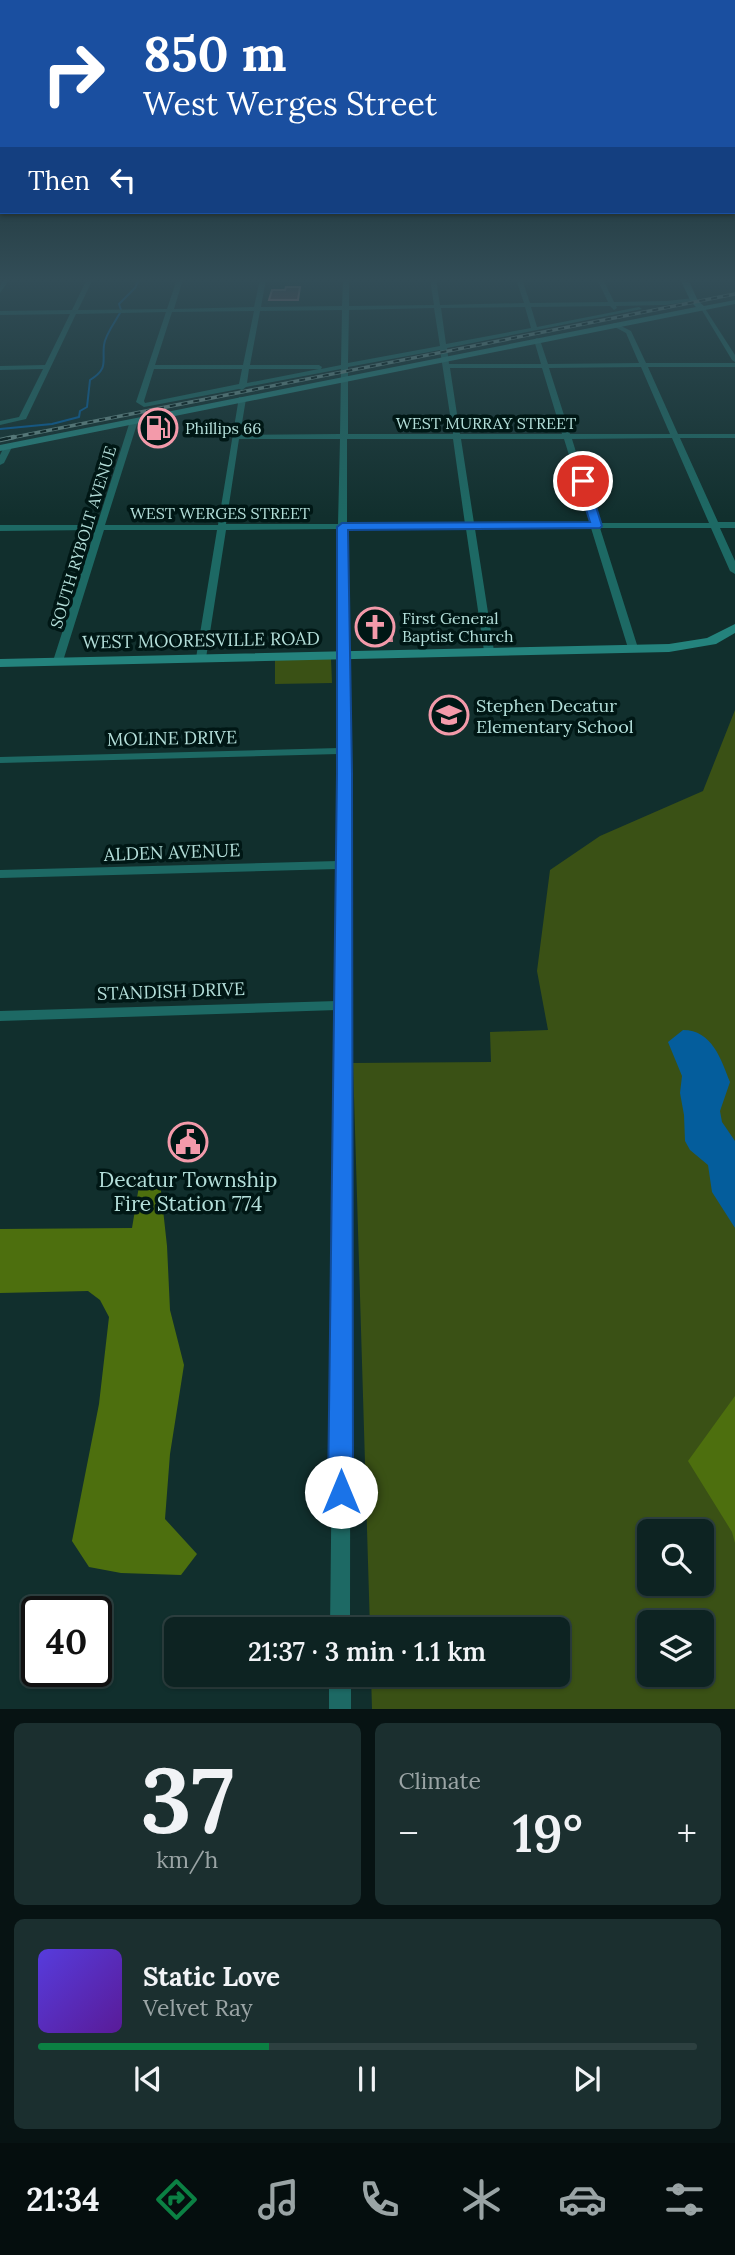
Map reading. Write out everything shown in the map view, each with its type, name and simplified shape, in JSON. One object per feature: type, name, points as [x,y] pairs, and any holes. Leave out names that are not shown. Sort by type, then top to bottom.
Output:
[{"type":"main road","points":[[4,447],[441,359]]},
{"type":"main road","name":"WEST MOORESVILLE ROAD","points":[[0,663],[697,645],[716,639],[735,628]]},
{"type":"street","points":[[0,423],[22,419],[51,359]]},
{"type":"street","points":[[154,359],[140,403],[144,405],[345,367]]},
{"type":"street","points":[[242,388],[249,359]]},
{"type":"street","points":[[340,1617],[345,751],[341,615],[345,359]]},
{"type":"street","points":[[151,367],[345,367],[437,359]]},
{"type":"street","points":[[445,359],[489,651]]},
{"type":"street","points":[[455,359],[546,366],[735,365]]},
{"type":"street","points":[[544,359],[634,648]]},
{"type":"street","points":[[640,359],[735,571]]},
{"type":"street","points":[[0,368],[47,368]]},
{"type":"street","points":[[201,658],[242,399]]},
{"type":"street","name":"SOUTH RYBOLT AVENUE","points":[[58,661],[134,421]]},
{"type":"street","name":"WEST MURRAY STREET","points":[[237,438],[735,436]]},
{"type":"street","points":[[0,463],[4,447]]},
{"type":"street","name":"WEST WERGES STREET","points":[[0,528],[735,525]]},
{"type":"street","name":"MOLINE DRIVE","points":[[0,760],[345,751]]},
{"type":"street","name":"ALDEN AVENUE","points":[[0,874],[344,865]]},
{"type":"street","name":"STANDISH DRIVE","points":[[0,1016],[343,1005]]},
{"type":"street","points":[[340,1687],[340,1709]]},
{"type":"green space","points":[[331,659],[332,683],[275,684],[275,660]]},
{"type":"green space","points":[[735,710],[735,1709],[372,1709],[371,1687],[570,1687],[570,1617],[370,1617],[353,1063],[491,1062],[490,1032],[548,1030],[537,971],[550,870],[600,836],[703,791]]},
{"type":"green space","points":[[140,1180],[160,1182],[170,1310],[184,1365],[170,1454],[165,1519],[197,1554],[181,1575],[121,1573],[89,1567],[72,1541],[99,1404],[109,1317],[100,1300],[88,1291],[0,1293],[0,1229],[132,1228]]},
{"type":"green space","points":[[735,1396],[735,1543],[732,1532],[688,1461]]},
{"type":"water","points":[[683,1030],[693,1031],[708,1040],[719,1055],[730,1082],[720,1111],[722,1122],[735,1141],[735,1228],[712,1192],[708,1165],[690,1150],[685,1141],[680,1093],[682,1076],[668,1042]]},
{"type":"building","name":"First General Baptist Church","points":[[360,620],[390,621],[392,641],[375,641],[374,633],[360,633]]},
{"type":"waterway","points":[[0,429],[52,424],[79,417],[80,411],[87,407],[90,380],[100,372],[104,359]]},
{"type":"railway","points":[[5,439],[409,359]]},
{"type":"railway","points":[[0,440],[14,437]]},
{"type":"place","name":"Phillips 66","points":[[158,428]]},
{"type":"place","name":"First General Baptist Church","points":[[375,627]]},
{"type":"place","name":"Stephen Decatur Elementary School","points":[[449,715]]},
{"type":"place","name":"Decatur Township Fire Station 774","points":[[188,1142]]},
{"type":"route","points":[[341,1492],[345,773],[342,527],[596,526],[583,481]]}]
